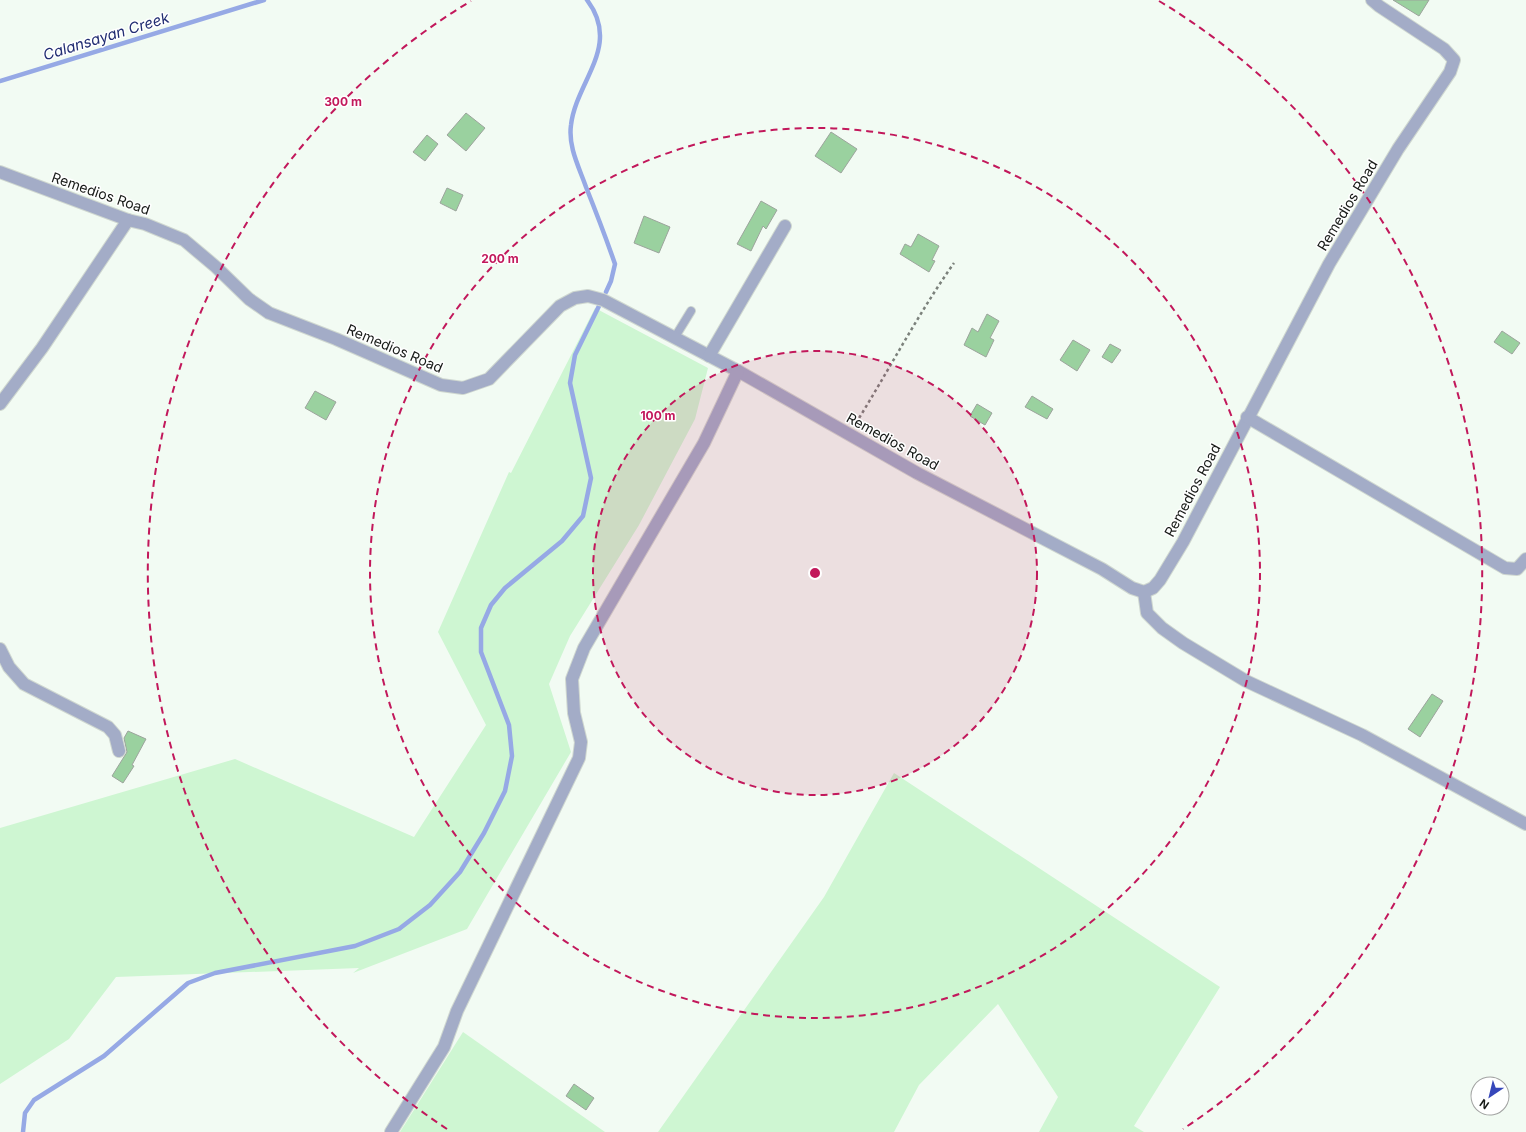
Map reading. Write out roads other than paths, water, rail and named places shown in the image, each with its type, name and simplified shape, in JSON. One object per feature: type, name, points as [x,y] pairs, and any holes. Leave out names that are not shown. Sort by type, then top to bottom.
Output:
[{"type":"street","name":"Remedios Road","points":[[0,172],[128,220],[145,224],[184,240],[216,267],[249,299],[269,313],[336,339],[441,385],[463,388],[489,379],[560,306],[575,298],[588,296],[603,300],[738,371],[917,473],[1102,569],[1132,588],[1144,592],[1153,588],[1160,580],[1183,542],[1247,417],[1329,264],[1398,149],[1450,72],[1454,60],[1444,49],[1372,0]]},
{"type":"street","points":[[0,404],[42,348],[128,220]]},
{"type":"street","points":[[709,356],[785,226]]},
{"type":"street","points":[[391,1132],[444,1047],[458,1011],[579,758],[581,742],[574,713],[572,679],[584,648],[704,443],[738,371]]},
{"type":"street","points":[[1247,417],[1505,568],[1517,569],[1526,558]]},
{"type":"street","points":[[1144,592],[1147,613],[1162,628],[1183,643],[1246,681],[1362,736],[1526,824]]},
{"type":"street","points":[[0,649],[8,667],[24,684],[108,727],[115,736],[119,751]]},
{"type":"lane","points":[[675,337],[691,311]]},
{"type":"waterway","name":"Calansayan Creek","points":[[0,81],[264,0]]},
{"type":"waterway","points":[[587,0],[597,17],[600,33],[599,48],[575,109],[570,133],[575,157],[615,264],[611,281],[606,292]]},
{"type":"waterway","points":[[23,1132],[25,1113],[34,1100],[104,1056],[188,983],[215,973],[355,946],[399,929],[430,905],[460,872],[484,833],[505,791],[512,756],[509,725],[481,652],[481,628],[491,605],[505,588],[562,541],[583,516],[591,478],[570,383],[575,355],[599,306]]}]
